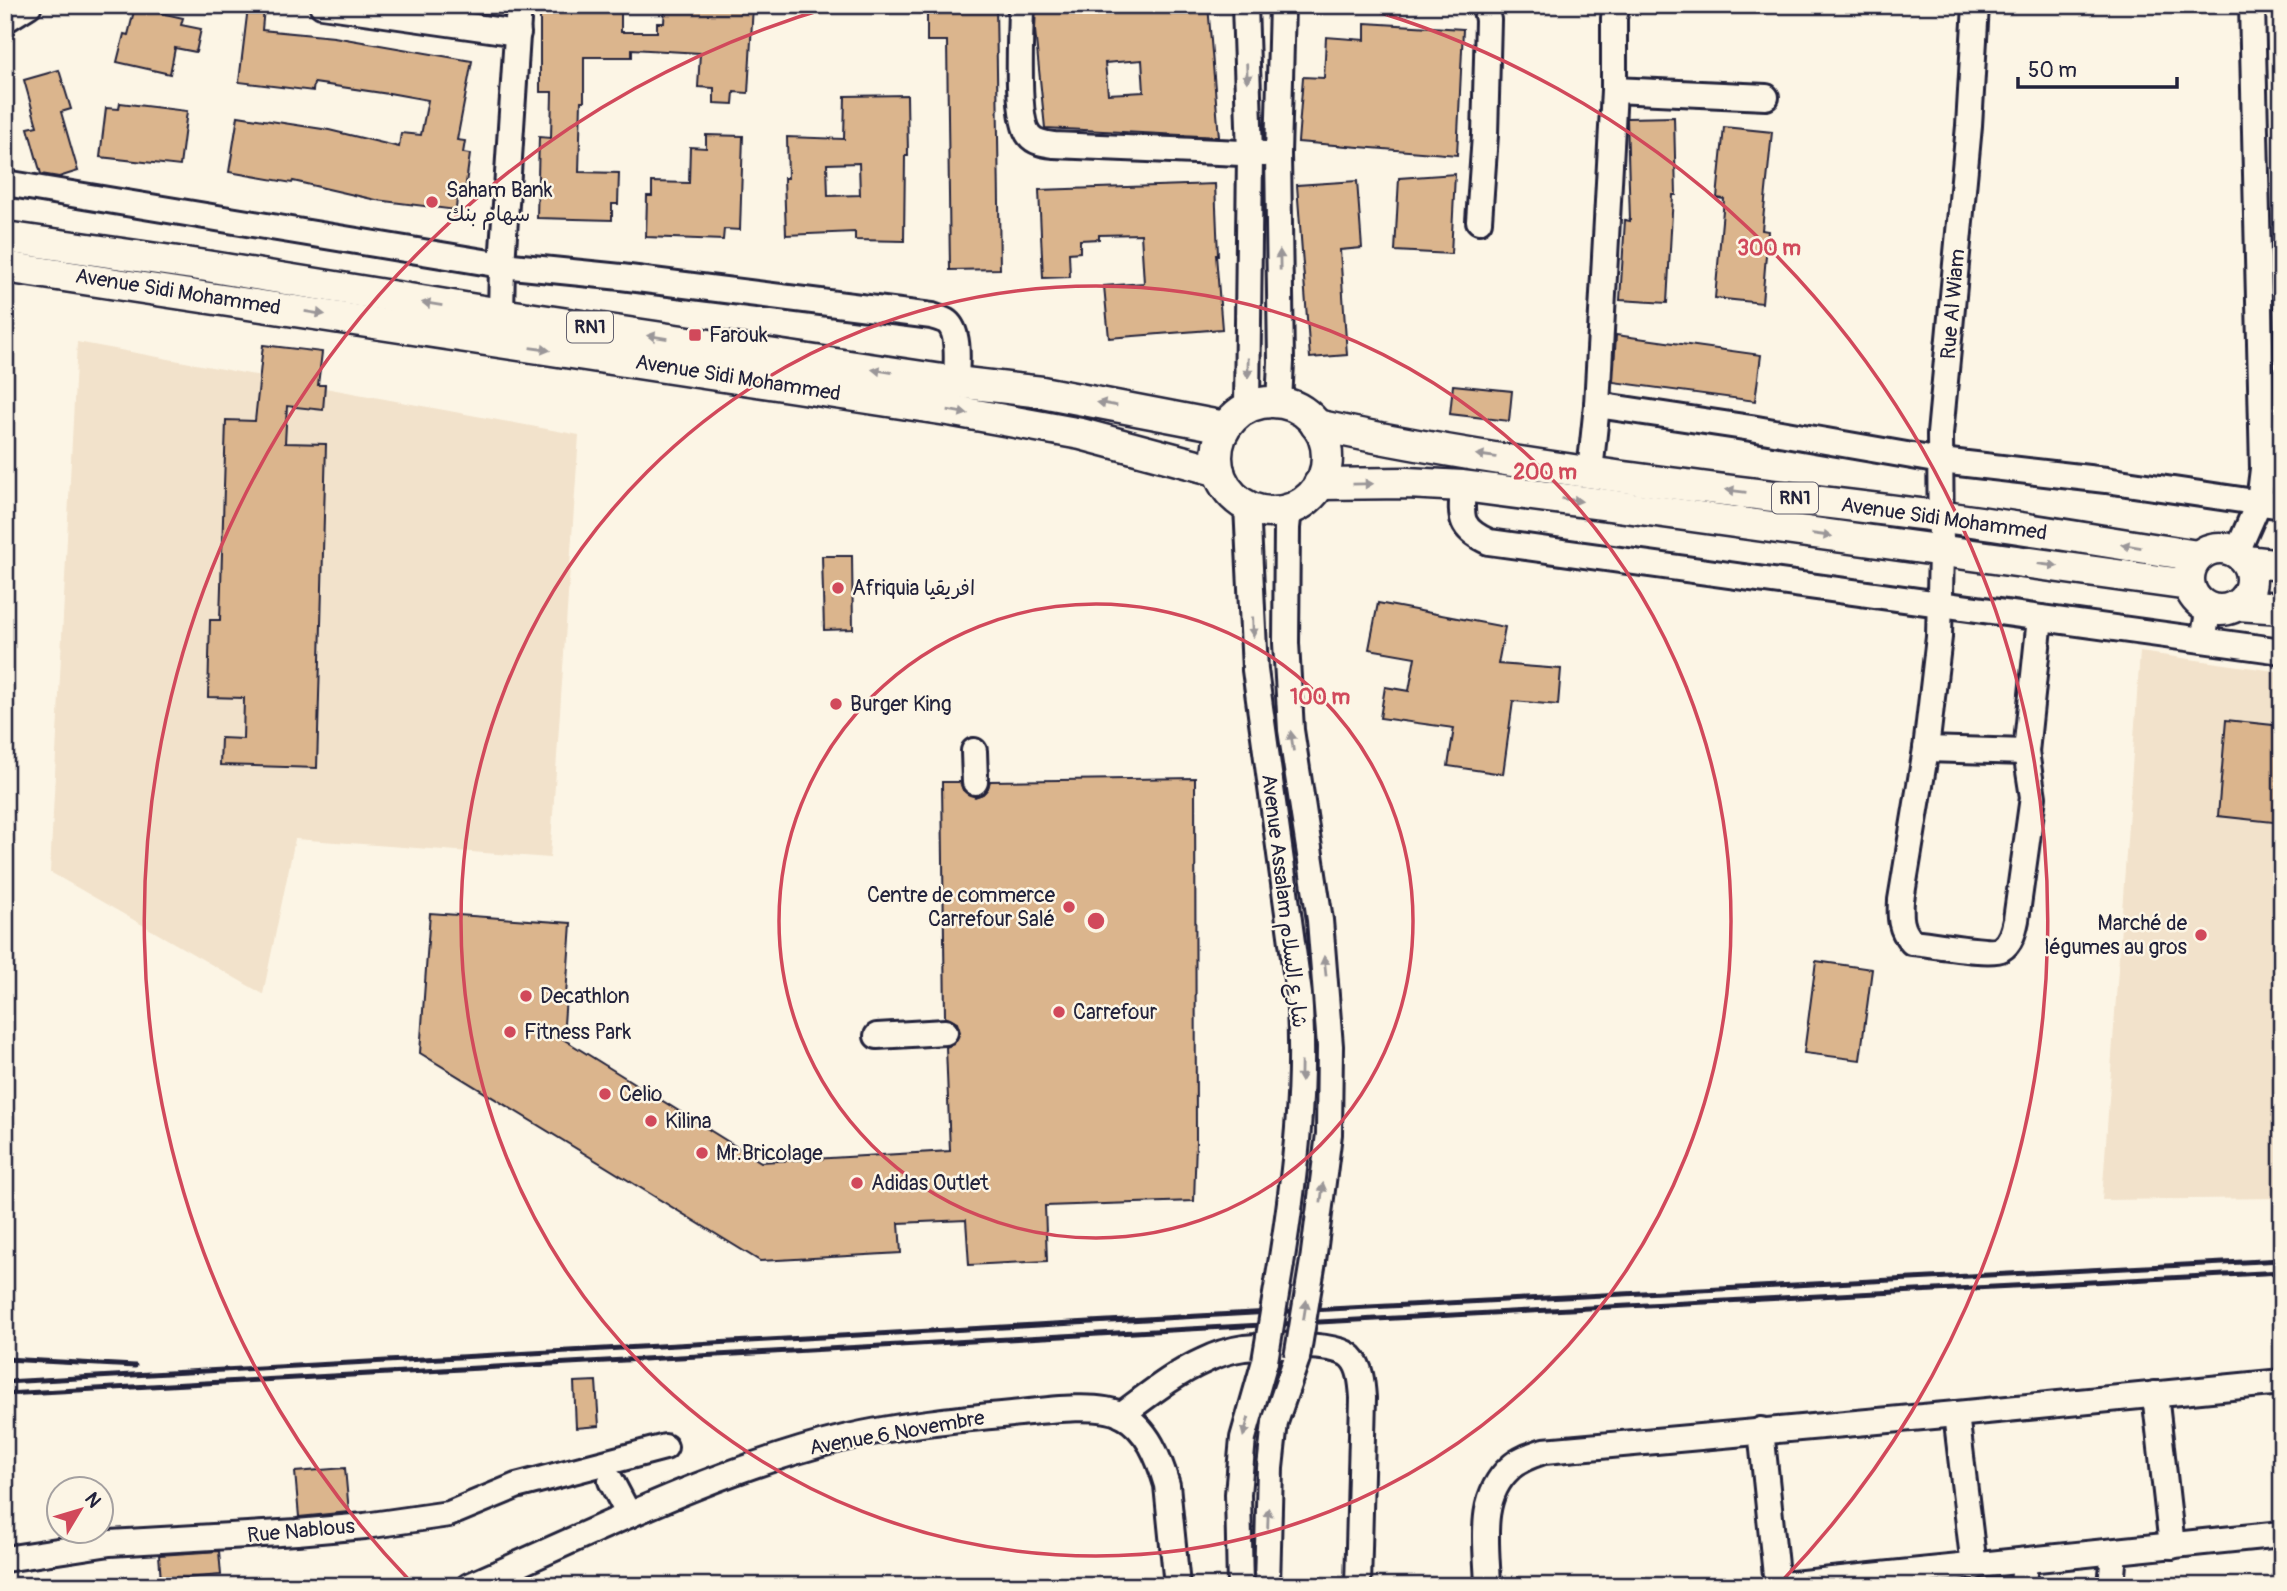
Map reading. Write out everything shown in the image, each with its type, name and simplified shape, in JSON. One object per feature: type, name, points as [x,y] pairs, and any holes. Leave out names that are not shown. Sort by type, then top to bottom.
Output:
[{"type":"main road","name":"Avenue Sidi Mohammed","points":[[5,237],[206,266],[501,314],[1042,393],[1225,427]]},
{"type":"main road","name":"Avenue Sidi Mohammed","points":[[5,267],[954,411],[1081,435],[1219,471]]},
{"type":"main road","points":[[1279,402],[1262,402],[1247,407],[1232,418],[1225,427],[1217,449],[1219,471],[1228,490],[1247,506],[1265,511],[1289,509],[1304,501],[1319,484],[1326,454],[1316,425]]},
{"type":"main road","name":"RN1","points":[[1279,402],[1297,408],[1316,425]]},
{"type":"main road","name":"Avenue Sidi Mohammed","points":[[1316,425],[1447,450],[1590,472],[1941,517],[2198,556]]},
{"type":"main road","name":"Avenue Sidi Mohammed","points":[[1319,484],[1407,483],[1463,486],[2189,585]]},
{"type":"main road","name":"RN1","points":[[2198,556],[2211,549],[2227,548],[2241,556],[2282,565]]},
{"type":"main road","points":[[2198,556],[2190,570],[2189,585],[2196,599],[2209,608],[2224,610],[2238,605],[2282,608]]},
{"type":"main road","points":[[2238,605],[2249,592],[2252,576],[2241,556]]},
{"type":"street","points":[[5,20],[29,5]]},
{"type":"street","points":[[501,314],[519,5]]},
{"type":"street","points":[[1021,5],[1021,105],[1027,131],[1034,140],[1055,145],[1250,155],[1279,154]]},
{"type":"street","points":[[1245,5],[1250,155],[1247,407]]},
{"type":"street","points":[[1279,402],[1282,5]]},
{"type":"street","points":[[1479,221],[1488,20],[1485,5]]},
{"type":"street","points":[[1590,472],[1597,405],[1614,90],[1614,18],[1617,5]]},
{"type":"street","name":"Rue Al Wiam","points":[[1976,5],[1969,126],[1940,434],[1939,637],[1926,749],[1900,900],[1903,930],[1912,942],[1993,952],[2006,945],[2016,920],[2033,797],[2026,752],[2040,618]]},
{"type":"street","points":[[2241,556],[2270,504],[2263,470],[2262,338],[2252,5]]},
{"type":"street","points":[[328,6],[413,12],[518,33]]},
{"type":"street","points":[[1614,90],[1766,97]]},
{"type":"street","points":[[5,183],[502,264],[932,316],[944,320],[951,327],[957,348],[956,382]]},
{"type":"street","points":[[1597,405],[1941,461],[2106,480],[2270,504]]},
{"type":"street","points":[[1463,486],[1461,517],[1466,528],[1489,542],[2282,651]]},
{"type":"street","name":"Avenue Assalam شارع السلام","points":[[1240,1586],[1238,1494],[1243,1438],[1265,1362],[1294,1174],[1301,1089],[1300,1017],[1255,670],[1247,506]]},
{"type":"street","name":"Avenue Assalam شارع السلام","points":[[1267,1586],[1270,1468],[1275,1422],[1297,1358],[1313,1261],[1329,1134],[1331,1046],[1320,920],[1291,730],[1286,643],[1289,509]]},
{"type":"street","points":[[2203,640],[2209,608]]},
{"type":"street","points":[[1926,749],[2026,752]]},
{"type":"street","points":[[974,751],[975,782]]},
{"type":"street","points":[[877,1036],[945,1032]]},
{"type":"street","points":[[1178,1586],[1171,1514],[1163,1469],[1146,1434],[1121,1415],[1199,1362],[1224,1353],[1243,1348],[1321,1346],[1348,1354],[1362,1381],[1358,1586]]},
{"type":"street","points":[[1488,1586],[1487,1504],[1510,1468],[1544,1451],[2282,1382]]},
{"type":"street","points":[[2155,1394],[2172,1546]]},
{"type":"street","name":"Avenue 6 Novembre","points":[[469,1586],[629,1515],[782,1456],[846,1438],[953,1419],[1055,1409],[1109,1411],[1121,1415]]},
{"type":"street","points":[[1956,1414],[1974,1567]]},
{"type":"street","points":[[1760,1430],[1775,1586],[1803,1585],[1908,1571],[1974,1567],[2024,1573],[2114,1552],[2282,1534]]},
{"type":"street","name":"Rue Nablous","points":[[5,1559],[110,1543],[311,1531],[449,1514],[516,1486],[600,1478],[665,1447]]},
{"type":"street","points":[[600,1478],[629,1515]]},
{"type":"street","points":[[2111,1586],[2114,1552]]},
{"type":"shaded area","points":[[77,342],[579,435],[550,858],[295,839],[263,994],[50,872]]},
{"type":"shaded area","name":"Marché de légumes au gros","points":[[2140,652],[2282,672],[2282,1198],[2102,1200]]},
{"type":"building","points":[[540,5],[596,5],[596,11],[621,11],[621,32],[657,32],[657,23],[664,23],[665,5],[753,5],[748,93],[734,92],[733,104],[714,103],[714,88],[698,87],[700,53],[632,49],[632,57],[584,57],[579,172],[619,173],[618,204],[612,204],[612,220],[537,218],[539,137],[551,138],[552,92],[540,92]]},
{"type":"building","points":[[927,5],[996,5],[1000,269],[950,270],[947,41],[927,41]]},
{"type":"building","points":[[1036,5],[1208,5],[1219,137],[1045,128],[1035,30]],"holes":[[[1142,60],[1144,92],[1108,94],[1105,63]]]},
{"type":"building","points":[[135,7],[183,18],[181,25],[201,29],[196,52],[175,48],[170,74],[117,62]]},
{"type":"building","points":[[248,7],[264,8],[262,30],[334,37],[472,61],[457,140],[465,141],[463,153],[470,154],[464,198],[457,197],[456,210],[376,200],[293,181],[292,183],[229,172],[238,116],[329,130],[399,147],[401,133],[421,135],[428,100],[314,83],[313,91],[239,82]]},
{"type":"building","points":[[1365,23],[1463,29],[1457,155],[1298,142],[1303,77],[1324,78],[1326,37],[1365,40]]},
{"type":"building","points":[[59,70],[71,109],[61,112],[78,171],[59,177],[41,174],[28,128],[37,126],[24,80]]},
{"type":"building","points":[[907,95],[908,156],[905,156],[904,241],[855,240],[855,232],[786,235],[784,178],[788,178],[787,137],[844,139],[845,96]],"holes":[[[859,163],[860,195],[828,196],[827,164]]]},
{"type":"building","points":[[120,103],[187,111],[180,166],[100,157],[106,108],[119,109]]},
{"type":"building","points":[[1674,117],[1676,195],[1673,195],[1667,303],[1620,300],[1625,220],[1630,221],[1627,118]]},
{"type":"building","points":[[1724,127],[1772,132],[1762,230],[1768,231],[1762,303],[1715,298],[1724,199],[1717,198]]},
{"type":"building","points":[[706,135],[743,136],[740,230],[724,229],[723,240],[646,237],[647,196],[652,196],[652,182],[689,183],[690,147],[706,148]]},
{"type":"building","points":[[1455,174],[1451,254],[1395,251],[1399,178]]},
{"type":"building","points":[[1357,181],[1362,248],[1340,250],[1347,355],[1310,358],[1297,185]]},
{"type":"building","points":[[1215,184],[1216,255],[1222,329],[1109,338],[1104,286],[1144,283],[1141,234],[1099,235],[1099,239],[1080,240],[1080,252],[1069,253],[1070,277],[1043,278],[1039,190]]},
{"type":"building","points":[[1616,335],[1761,355],[1755,401],[1613,382]]},
{"type":"building","points":[[263,345],[322,352],[318,385],[325,385],[323,410],[287,406],[285,443],[326,444],[317,768],[220,765],[221,738],[243,739],[244,698],[208,697],[210,620],[220,620],[226,420],[255,421]]},
{"type":"building","points":[[1453,385],[1512,391],[1509,421],[1450,414]]},
{"type":"building","name":"Afriquia افريقيا","points":[[822,556],[852,556],[853,629],[824,630]]},
{"type":"building","points":[[1378,603],[1505,627],[1498,664],[1561,669],[1558,705],[1513,701],[1503,774],[1448,766],[1454,728],[1380,718],[1385,687],[1409,691],[1415,657],[1369,649]]},
{"type":"building","points":[[2226,720],[2282,726],[2282,823],[2218,816]]},
{"type":"building","name":"Centre de commerce Carrefour Salé","points":[[1195,778],[1194,1201],[1045,1206],[1047,1261],[969,1265],[966,1220],[899,1223],[901,1253],[760,1261],[420,1053],[430,913],[571,923],[563,1039],[761,1162],[950,1151],[946,1047],[954,1044],[960,1032],[957,1023],[945,1017],[942,782],[960,782],[963,790],[975,797],[983,794],[990,781]]},
{"type":"building","points":[[1816,961],[1872,969],[1860,1060],[1804,1053]]},
{"type":"building","points":[[596,1381],[599,1426],[576,1428],[574,1382]]},
{"type":"building","points":[[345,1468],[349,1512],[299,1517],[295,1472]]},
{"type":"building","points":[[219,1551],[221,1575],[161,1580],[159,1555]]},
{"type":"railway","points":[[5,1382],[2282,1260]]},
{"type":"railway","points":[[5,1394],[2282,1272]]},
{"type":"railway","points":[[5,1359],[135,1366]]},
{"type":"place","name":"Saham Bank سهام بنك","points":[[432,202]]},
{"type":"place","name":"Farouk","points":[[695,335]]},
{"type":"place","name":"Afriquia افريقيا","points":[[838,588]]},
{"type":"place","name":"Burger King","points":[[836,704]]},
{"type":"place","name":"Centre de commerce Carrefour Salé","points":[[1069,907]]},
{"type":"place","name":"Marché de légumes au gros","points":[[2201,935]]},
{"type":"place","name":"Decathlon","points":[[526,996]]},
{"type":"place","name":"Carrefour","points":[[1059,1012]]},
{"type":"place","name":"Fitness Park","points":[[510,1032]]},
{"type":"place","name":"Celio","points":[[605,1094]]},
{"type":"place","name":"Kilina","points":[[651,1121]]},
{"type":"place","name":"Mr.Bricolage","points":[[702,1153]]},
{"type":"place","name":"Adidas Outlet","points":[[857,1183]]}]
